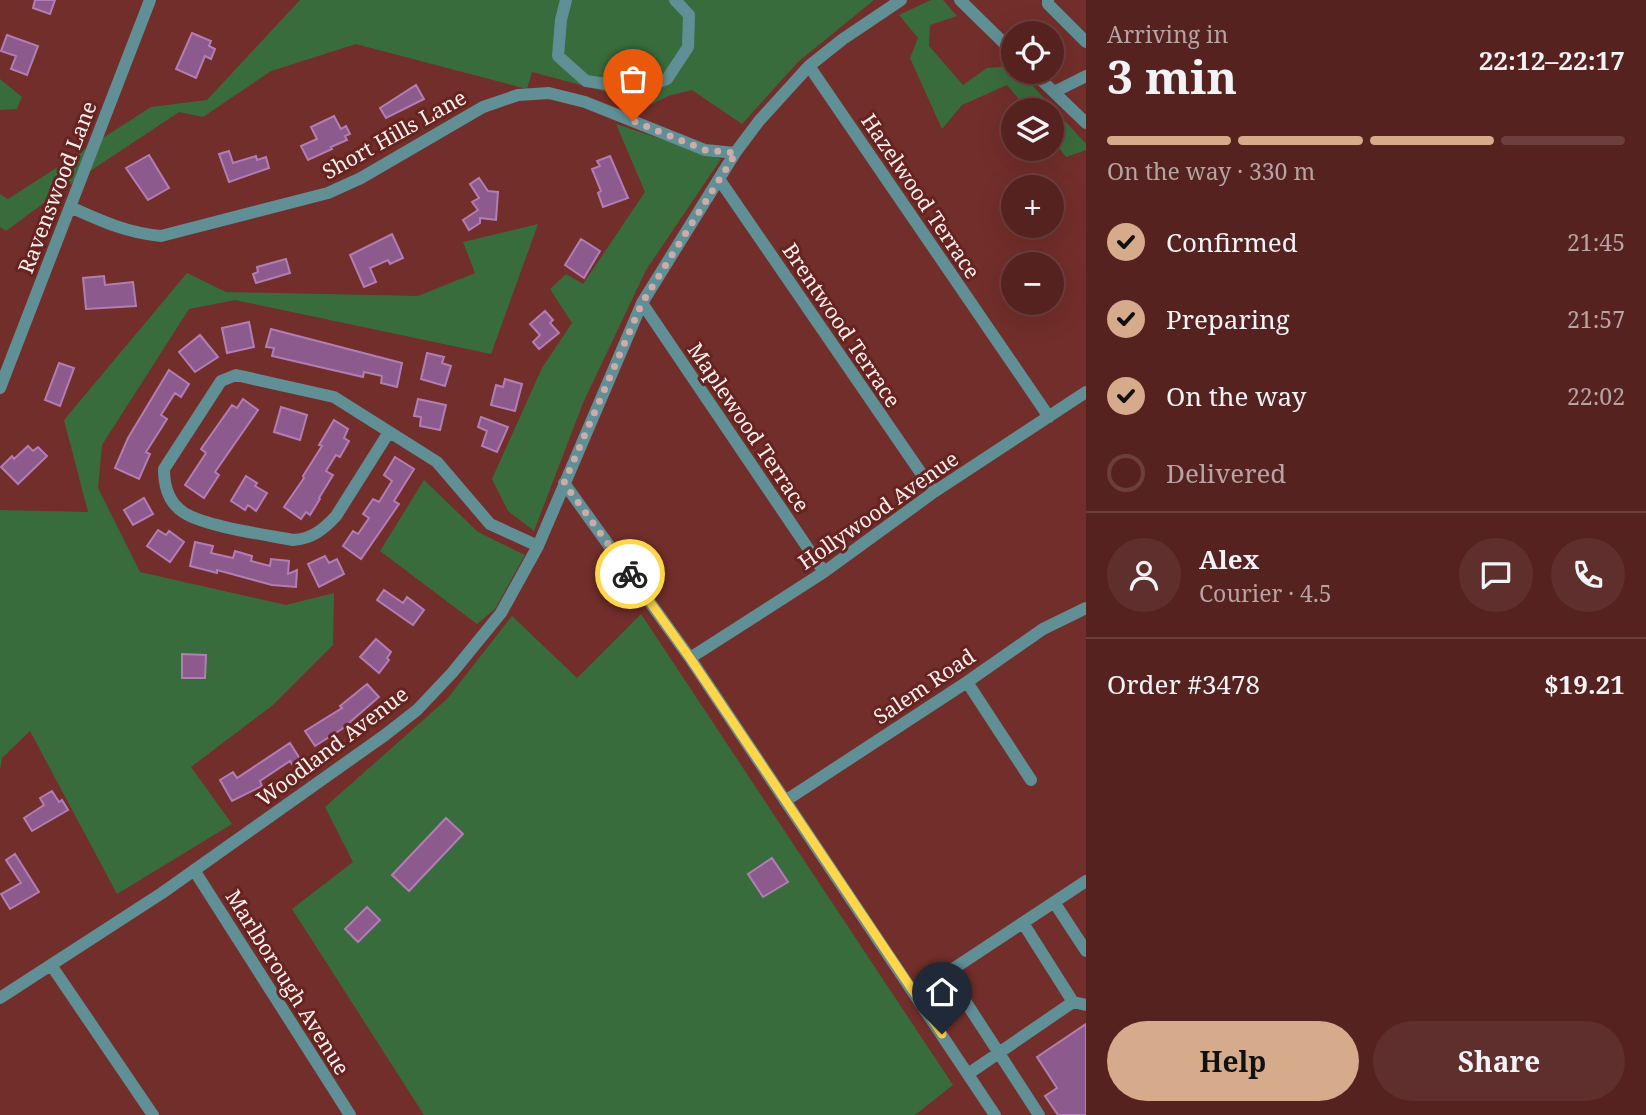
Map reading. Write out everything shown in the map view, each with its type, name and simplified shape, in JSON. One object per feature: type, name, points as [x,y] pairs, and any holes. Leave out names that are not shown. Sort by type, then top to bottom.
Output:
[{"type":"street","name":"Ravenswood Lane","points":[[0,388],[150,0]]},
{"type":"street","points":[[566,0],[561,20],[558,56],[586,81],[642,89],[667,79],[688,47],[689,15],[675,0]]},
{"type":"street","name":"Woodland Avenue","points":[[0,998],[194,870],[386,735],[416,710],[479,643],[501,613],[538,546],[642,303],[736,153],[759,121],[809,66],[844,38],[901,0]]},
{"type":"street","points":[[960,0],[1001,40]]},
{"type":"street","points":[[1048,0],[1048,4],[1086,42]]},
{"type":"street","name":"Hazelwood Terrace","points":[[809,66],[1049,417]]},
{"type":"street","points":[[1054,92],[1086,76]]},
{"type":"street","points":[[1046,84],[1086,123]]},
{"type":"street","name":"Short Hills Lane","points":[[70,207],[114,228],[137,234],[161,236],[173,233],[328,193],[361,178],[483,107],[518,95],[549,93],[584,102],[705,150],[736,153]]},
{"type":"street","name":"Brentwood Terrace","points":[[719,179],[934,492]]},
{"type":"street","name":"Maplewood Terrace","points":[[642,303],[824,572]]},
{"type":"street","points":[[389,432],[336,516],[325,528],[304,540],[293,540],[197,519],[182,512],[173,503],[164,482],[164,469],[221,381],[236,375],[334,397],[437,462],[490,524],[538,546]]},
{"type":"street","name":"Hollywood Avenue","points":[[690,658],[824,572],[934,492],[1086,392]]},
{"type":"street","points":[[564,483],[690,658],[995,1115]]},
{"type":"street","name":"Salem Road","points":[[785,801],[967,682],[1043,628],[1086,608]]},
{"type":"street","points":[[967,682],[1031,780]]},
{"type":"street","name":"Marlborough Avenue","points":[[194,870],[350,1115]]},
{"type":"street","points":[[915,994],[1086,881]]},
{"type":"street","points":[[1054,902],[1086,951]]},
{"type":"street","points":[[968,1073],[1080,1003],[1023,923]]},
{"type":"street","points":[[51,965],[153,1115]]},
{"type":"street","points":[[947,973],[1039,1115]]},
{"type":"green space","points":[[300,0],[874,0],[798,62],[742,124],[692,90],[668,96],[652,104],[532,72],[527,89],[356,44],[271,71],[203,117],[179,112],[60,191],[6,231],[0,227],[0,194],[8,199],[151,107],[207,100]]},
{"type":"green space","points":[[931,0],[943,0],[957,16],[930,25],[929,46],[963,85],[987,68],[1001,67],[1001,84],[1031,84],[1044,98],[1018,98],[1007,85],[962,105],[942,129],[910,58],[918,38],[899,15]]},
{"type":"green space","points":[[0,79],[22,97],[17,109],[0,110]]},
{"type":"green space","points":[[1064,120],[1086,144],[1086,150],[1066,157]]},
{"type":"green space","points":[[616,124],[721,159],[646,270],[583,403],[534,531],[508,511],[492,479],[542,368],[572,323],[550,289],[566,274],[583,284],[645,192]]},
{"type":"green space","points":[[538,224],[491,354],[235,300],[189,309],[102,445],[98,488],[140,572],[286,605],[334,593],[333,645],[273,705],[191,767],[232,824],[117,894],[30,731],[2,758],[0,770],[0,510],[88,512],[64,420],[187,273],[226,292],[418,296],[475,273],[463,242]]},
{"type":"green space","points":[[424,480],[478,532],[525,555],[495,609],[477,624],[380,551]]},
{"type":"green space","points":[[641,614],[953,1085],[915,1115],[424,1115],[292,909],[353,862],[325,807],[447,699],[512,616],[577,678]]},
{"type":"building","points":[[35,0],[55,0],[50,14],[33,8]]},
{"type":"building","points":[[192,33],[211,41],[209,46],[215,49],[211,59],[205,56],[196,78],[176,69]]},
{"type":"building","points":[[7,35],[38,46],[27,75],[11,69],[16,56],[1,51]]},
{"type":"building","points":[[416,85],[424,99],[386,118],[380,108]]},
{"type":"building","points":[[334,116],[341,129],[346,126],[350,134],[345,136],[347,140],[308,160],[301,146],[317,139],[311,127]]},
{"type":"building","points":[[229,151],[233,163],[256,156],[257,160],[266,157],[269,168],[229,182],[219,154]]},
{"type":"building","points":[[149,155],[169,188],[148,200],[126,168]]},
{"type":"building","points":[[610,156],[628,198],[603,207],[598,193],[601,191],[592,169],[600,166],[597,161]]},
{"type":"building","points":[[479,178],[488,191],[498,192],[496,220],[480,218],[480,223],[469,230],[463,220],[478,210],[472,202],[479,198],[470,184]]},
{"type":"building","points":[[392,234],[403,258],[390,264],[388,260],[370,268],[376,282],[364,287],[350,255]]},
{"type":"building","points":[[581,239],[600,251],[584,278],[565,265]]},
{"type":"building","points":[[286,259],[290,273],[256,283],[253,274],[258,272],[257,267]]},
{"type":"building","points":[[104,276],[105,285],[133,282],[136,306],[86,309],[83,278]]},
{"type":"building","points":[[545,311],[553,320],[550,323],[559,333],[539,349],[533,342],[540,335],[530,324]]},
{"type":"building","points":[[249,322],[254,347],[227,353],[222,328]]},
{"type":"building","points":[[271,329],[402,363],[397,387],[381,383],[382,376],[364,372],[363,377],[272,356],[274,348],[266,347]]},
{"type":"building","points":[[200,335],[218,357],[195,372],[179,352]]},
{"type":"building","points":[[427,353],[444,357],[442,363],[451,366],[445,386],[421,379]]},
{"type":"building","points":[[59,363],[74,368],[60,406],[45,400]]},
{"type":"building","points":[[169,370],[189,384],[181,397],[175,393],[161,415],[167,419],[146,452],[150,454],[139,479],[115,468],[128,438]]},
{"type":"building","points":[[505,379],[522,384],[515,411],[491,405],[496,385],[503,387]]},
{"type":"building","points":[[243,399],[258,410],[215,472],[219,475],[204,498],[185,485],[206,453],[201,449],[232,405],[237,408]]},
{"type":"building","points":[[418,399],[446,405],[440,430],[420,426],[421,417],[414,416]]},
{"type":"building","points":[[281,407],[307,415],[300,440],[274,432]]},
{"type":"building","points":[[481,417],[508,427],[497,452],[482,446],[487,431],[478,427]]},
{"type":"building","points":[[334,420],[348,429],[344,438],[349,441],[340,457],[336,455],[326,471],[333,475],[320,499],[310,515],[306,512],[301,519],[284,507],[304,478]]},
{"type":"building","points":[[28,446],[33,451],[38,447],[47,456],[18,484],[1,467]]},
{"type":"building","points":[[395,457],[414,469],[394,501],[399,504],[361,559],[343,546],[353,531],[358,534],[369,518],[363,514],[373,499],[379,502],[392,481],[384,475]]},
{"type":"building","points":[[246,476],[257,483],[255,486],[267,493],[256,511],[248,505],[245,510],[231,501]]},
{"type":"building","points":[[144,498],[153,514],[133,525],[124,510]]},
{"type":"building","points":[[158,530],[166,535],[169,531],[184,542],[170,562],[147,546]]},
{"type":"building","points":[[195,542],[213,546],[211,553],[233,558],[235,551],[252,556],[251,561],[270,566],[271,559],[289,561],[288,574],[297,570],[296,587],[272,585],[217,570],[217,573],[190,566]]},
{"type":"building","points":[[325,556],[329,563],[337,559],[344,574],[319,587],[308,564]]},
{"type":"building","points":[[384,590],[403,603],[407,597],[424,610],[413,625],[377,600]]},
{"type":"building","points":[[376,639],[391,652],[387,658],[389,660],[379,673],[360,657]]},
{"type":"building","points":[[182,654],[206,655],[205,678],[182,678]]},
{"type":"building","points":[[367,684],[379,697],[342,729],[315,746],[305,731],[342,708],[340,706]]},
{"type":"building","points":[[290,743],[300,759],[292,764],[290,761],[260,781],[262,786],[232,801],[220,780],[233,772],[237,778]]},
{"type":"building","points":[[52,791],[68,810],[32,831],[24,818],[44,805],[40,798]]},
{"type":"building","points":[[446,818],[463,834],[409,891],[392,875]]},
{"type":"building","points":[[15,854],[39,892],[10,909],[1,894],[21,883],[6,860]]},
{"type":"building","points":[[772,858],[788,882],[763,897],[748,874]]},
{"type":"building","points":[[367,907],[380,920],[358,942],[345,929]]},
{"type":"building","points":[[1086,1024],[1086,1115],[1058,1115],[1045,1096],[1057,1088],[1037,1057]]},
{"type":"way so far","points":[[630,574],[564,483],[642,303],[736,153],[705,150],[633,121]]},
{"type":"route","points":[[630,574],[690,658],[942,1034]]}]
